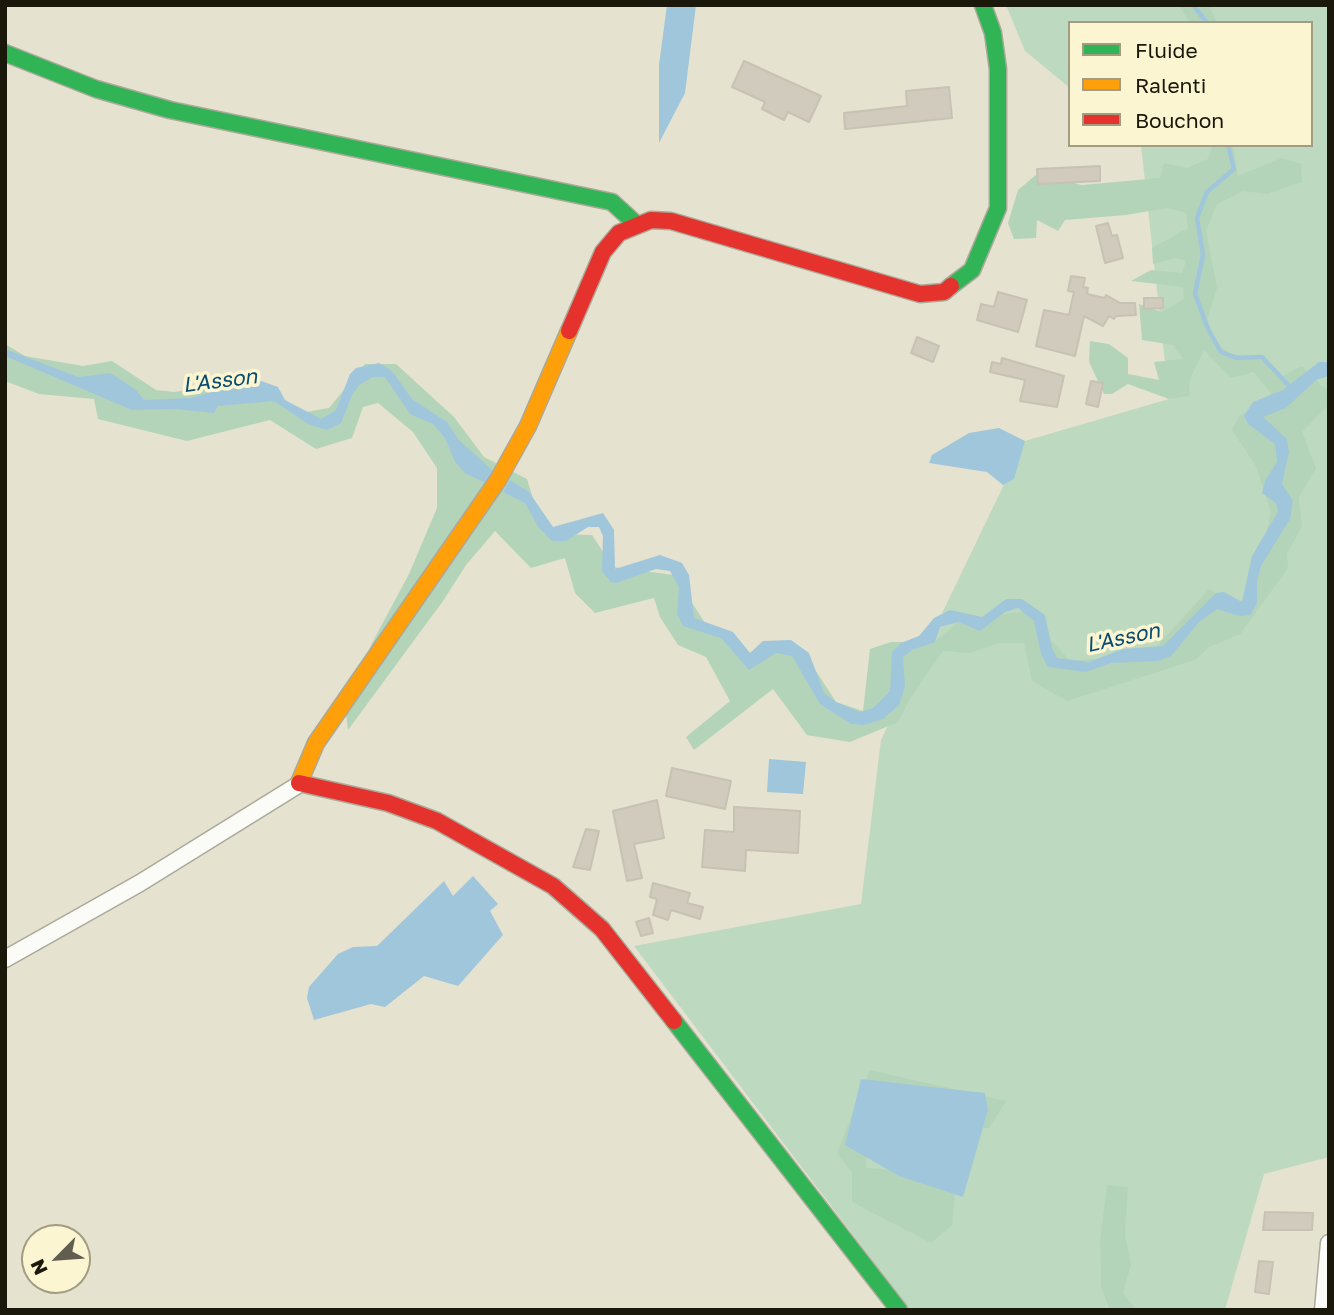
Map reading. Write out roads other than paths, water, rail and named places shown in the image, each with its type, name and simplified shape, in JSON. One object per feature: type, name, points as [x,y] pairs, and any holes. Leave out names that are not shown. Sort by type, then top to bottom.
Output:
[{"type":"street","points":[[5,959],[140,884],[298,785],[316,743],[498,480],[528,426],[603,251],[619,233],[651,220],[671,221],[920,294],[944,292],[972,270],[998,208],[999,69],[993,33],[984,5]]},
{"type":"street","points":[[5,52],[96,89],[170,110],[612,202],[636,225]]},
{"type":"street","points":[[298,785],[388,803],[437,821],[553,886],[602,929],[899,1310]]},
{"type":"street","points":[[1323,1310],[1329,1243]]},
{"type":"water","points":[[667,5],[696,5],[685,93],[659,143],[659,65]]},
{"type":"water","points":[[5,349],[78,377],[110,373],[135,389],[144,400],[191,398],[227,382],[261,381],[278,387],[285,400],[321,419],[336,410],[350,374],[356,368],[379,363],[392,371],[412,399],[447,422],[458,439],[493,471],[485,483],[465,473],[455,462],[445,438],[433,424],[410,414],[385,377],[373,377],[359,385],[341,423],[327,430],[308,424],[274,401],[218,406],[214,413],[174,409],[132,410],[5,356]]},
{"type":"water","points":[[1319,362],[1329,362],[1329,376],[1316,380],[1286,408],[1263,417],[1287,439],[1289,452],[1282,484],[1293,501],[1290,519],[1261,566],[1257,581],[1257,603],[1250,615],[1240,616],[1217,609],[1199,622],[1171,656],[1158,661],[1111,663],[1086,672],[1048,667],[1041,654],[1034,621],[1018,608],[1005,612],[980,631],[958,622],[940,627],[935,642],[912,650],[903,657],[905,687],[899,705],[883,719],[864,725],[851,724],[820,704],[792,656],[776,653],[749,670],[721,638],[683,626],[677,614],[679,587],[670,571],[656,569],[616,583],[611,582],[602,571],[603,536],[599,527],[588,527],[566,541],[552,541],[539,528],[525,503],[503,492],[510,480],[529,492],[553,527],[603,513],[614,530],[615,569],[660,555],[682,563],[689,575],[694,618],[733,632],[750,653],[763,641],[791,640],[809,653],[824,693],[836,702],[860,712],[873,708],[890,691],[892,652],[901,643],[919,636],[934,618],[950,610],[982,617],[1006,599],[1022,599],[1045,615],[1052,648],[1057,658],[1089,662],[1123,649],[1163,646],[1216,593],[1224,592],[1242,602],[1252,556],[1278,512],[1276,503],[1262,493],[1265,481],[1277,462],[1275,444],[1248,424],[1244,416],[1253,402],[1283,390]]},
{"type":"water","points":[[999,428],[1025,441],[1014,479],[1003,485],[987,472],[929,463],[932,455],[969,433]]},
{"type":"water","points":[[769,759],[806,762],[803,794],[767,792]]},
{"type":"water","points":[[473,876],[498,904],[490,911],[503,935],[458,986],[424,976],[385,1007],[371,1004],[314,1020],[307,998],[309,987],[338,954],[353,947],[377,946],[444,881],[453,896]]},
{"type":"water","points":[[861,1079],[985,1093],[988,1110],[963,1197],[899,1176],[845,1145]]},
{"type":"waterway","points":[[1193,5],[1205,21]]},
{"type":"waterway","points":[[1228,147],[1234,169],[1207,192],[1197,218],[1203,255],[1195,294],[1208,329],[1221,352],[1237,358],[1262,357],[1292,389]]},
{"type":"water label","name":"L'Asson","points":[[220,381]]},
{"type":"water label","name":"L'Asson","points":[[1123,638]]}]
